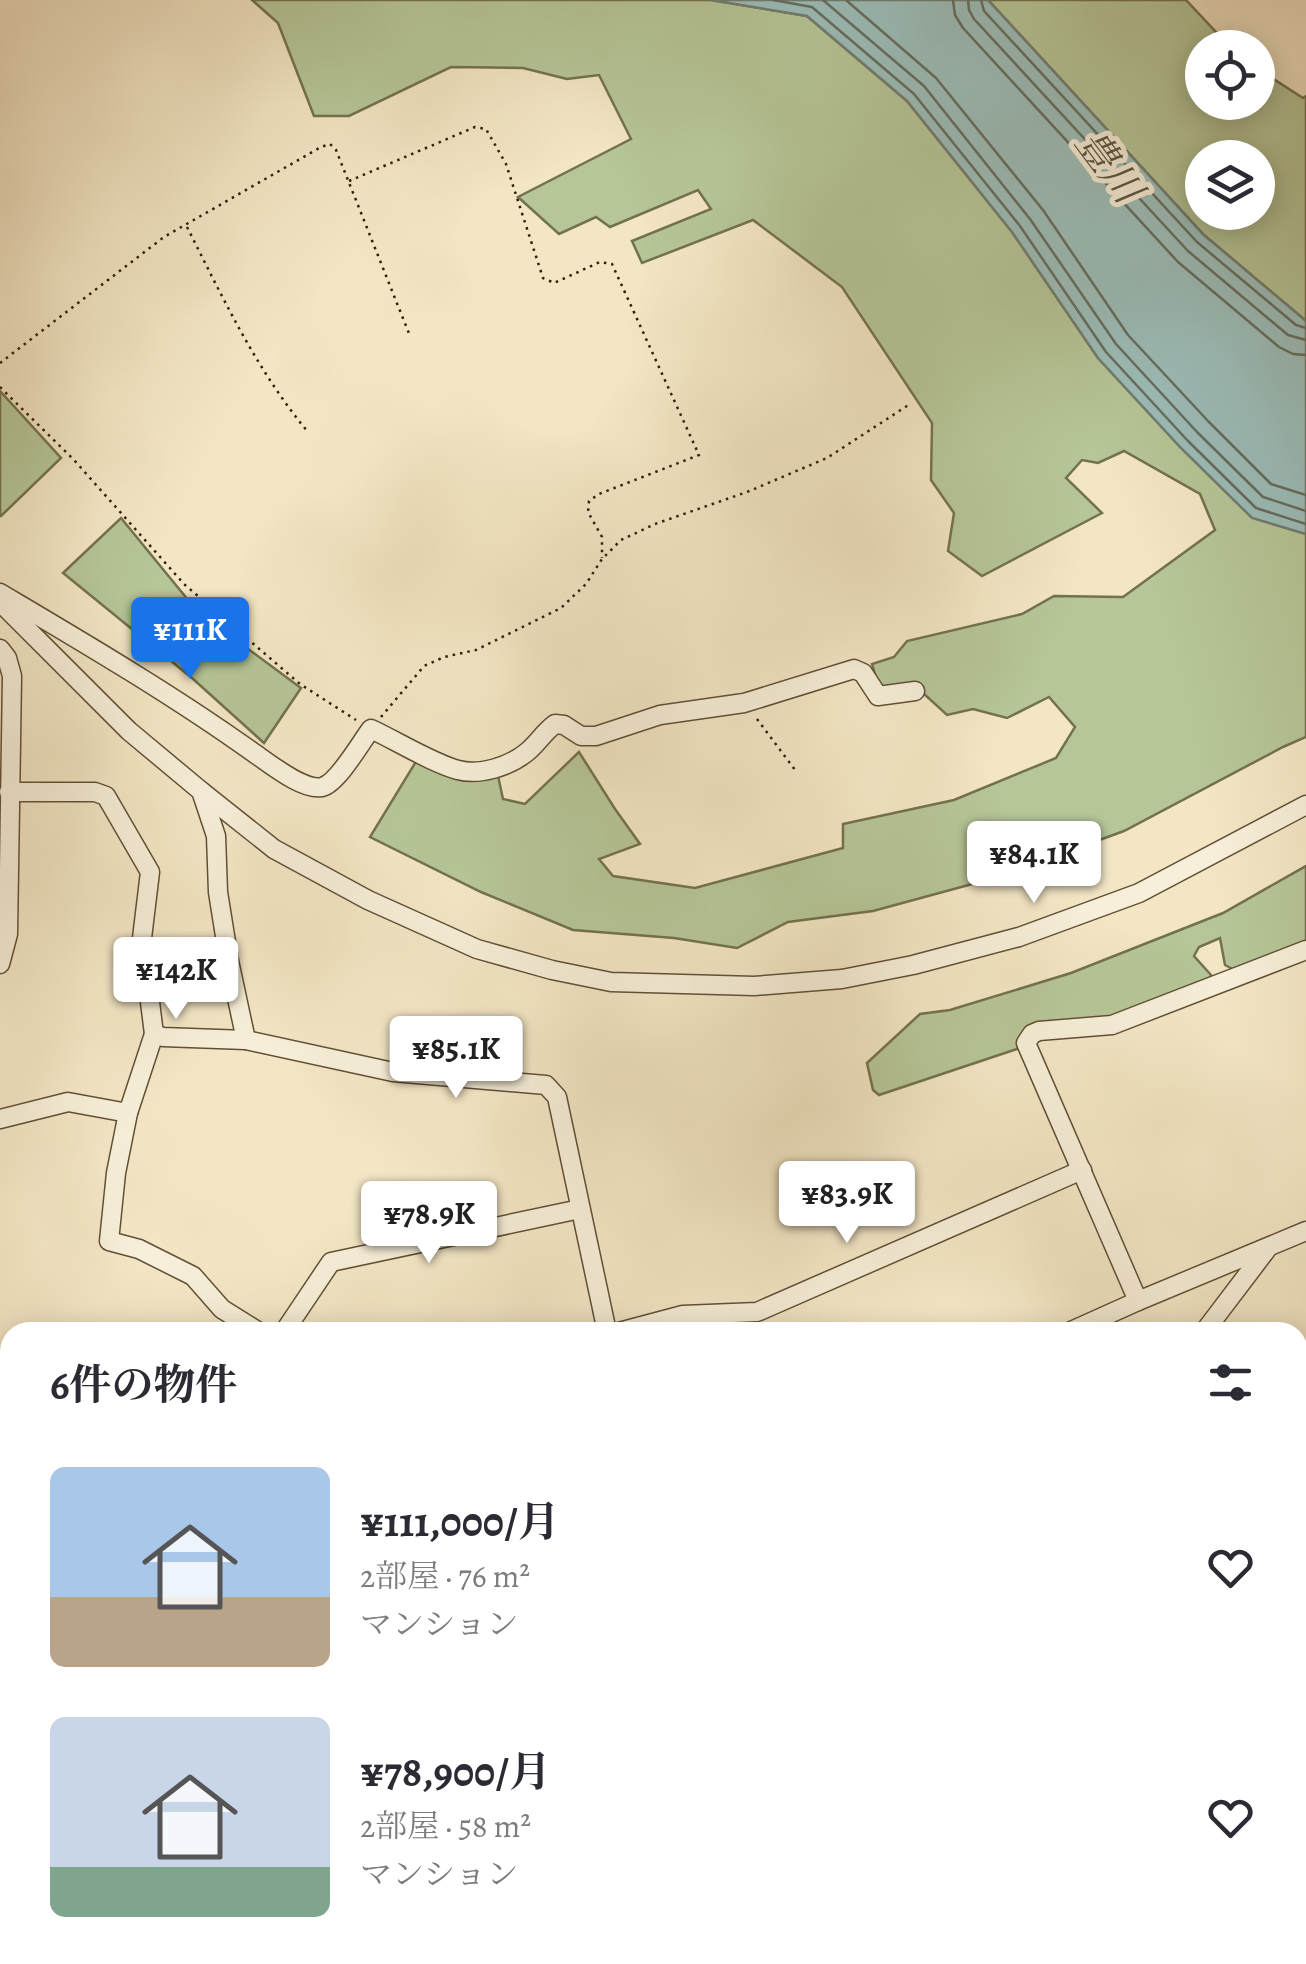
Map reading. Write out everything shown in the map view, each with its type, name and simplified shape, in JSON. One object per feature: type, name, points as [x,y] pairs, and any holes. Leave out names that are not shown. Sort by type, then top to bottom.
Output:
[{"type":"street","points":[[0,593],[231,736],[278,770],[306,785],[322,787],[335,779],[371,728],[459,770],[480,772],[526,753],[555,724],[580,736],[596,736],[660,715],[744,703],[854,670],[863,673],[878,696],[915,692]]},
{"type":"street","points":[[0,602],[129,731],[274,849],[368,900],[478,948],[611,982],[754,986],[842,979],[913,965],[1019,937],[1139,892],[1306,805]]},
{"type":"street","points":[[0,649],[12,676],[4,870],[8,934],[0,964]]},
{"type":"street","points":[[201,790],[216,836],[221,909],[246,1040]]},
{"type":"street","points":[[10,792],[94,792],[106,796],[150,872],[142,938],[154,1034],[128,1113],[116,1173],[109,1241],[140,1249],[193,1276],[222,1309],[241,1322]]},
{"type":"street","points":[[1138,1301],[1026,1043],[1038,1030],[1112,1025],[1306,950]]},
{"type":"street","points":[[154,1034],[246,1040],[393,1072],[546,1085],[557,1097],[605,1322]]},
{"type":"street","points":[[0,1118],[68,1102],[128,1113]]},
{"type":"street","points":[[659,1322],[682,1316],[757,1312],[1082,1170]]},
{"type":"street","points":[[291,1322],[331,1262],[580,1209]]},
{"type":"street","points":[[1091,1322],[1306,1231]]},
{"type":"street","points":[[1212,1322],[1267,1248]]},
{"type":"path","points":[[349,181],[474,126],[486,128],[506,164],[543,278],[554,283],[600,262],[612,264],[699,455],[589,501],[588,512],[602,537],[602,559]]},
{"type":"path","points":[[0,363],[164,237],[330,144],[349,181],[410,336]]},
{"type":"path","points":[[186,225],[264,371],[308,432]]},
{"type":"path","points":[[0,387],[74,460],[184,584],[300,684],[371,728],[424,666],[476,650],[561,608],[586,584],[620,540],[827,458],[910,404]]},
{"type":"path","points":[[744,703],[795,770]]},
{"type":"green space","points":[[252,0],[711,0],[807,16],[907,101],[1012,232],[1098,358],[1181,448],[1252,517],[1306,534],[1306,737],[1124,831],[998,877],[873,911],[788,922],[737,948],[674,938],[573,930],[481,892],[370,837],[420,755],[497,771],[503,799],[525,804],[579,752],[640,844],[599,859],[613,876],[695,888],[843,848],[843,824],[954,800],[1056,758],[1075,727],[1049,697],[1007,718],[973,709],[947,715],[922,692],[880,691],[872,664],[894,657],[907,641],[1022,614],[1054,596],[1123,597],[1215,530],[1200,494],[1124,451],[1098,463],[1082,460],[1066,478],[1102,513],[982,576],[948,551],[954,513],[931,480],[932,423],[842,287],[753,220],[642,263],[632,241],[711,209],[698,190],[610,227],[596,217],[559,234],[518,197],[631,139],[599,75],[567,79],[523,68],[451,67],[349,116],[314,116],[278,23]]},
{"type":"green space","points":[[988,0],[1186,0],[1214,30],[1185,30],[1185,120],[1275,120],[1275,80],[1303,98],[1306,96],[1306,321],[1199,230],[1275,230],[1275,140],[1185,140],[1185,214]]},
{"type":"green space","points":[[0,391],[61,458],[1,516],[0,515]]},
{"type":"green space","points":[[121,518],[198,612],[301,688],[264,743],[192,678],[63,573]]},
{"type":"green space","points":[[1306,866],[1306,952],[1242,974],[1225,965],[1220,938],[1199,947],[1194,956],[1211,975],[1209,983],[1111,1022],[1056,1028],[1023,1047],[879,1095],[873,1090],[867,1063],[920,1014],[950,1010],[1071,973],[1223,913]]},
{"type":"water","name":"豊川","points":[[711,0],[988,0],[1185,214],[1185,230],[1199,230],[1306,321],[1306,534],[1252,518],[1181,448],[1098,358],[1012,232],[907,101],[807,16]]}]
